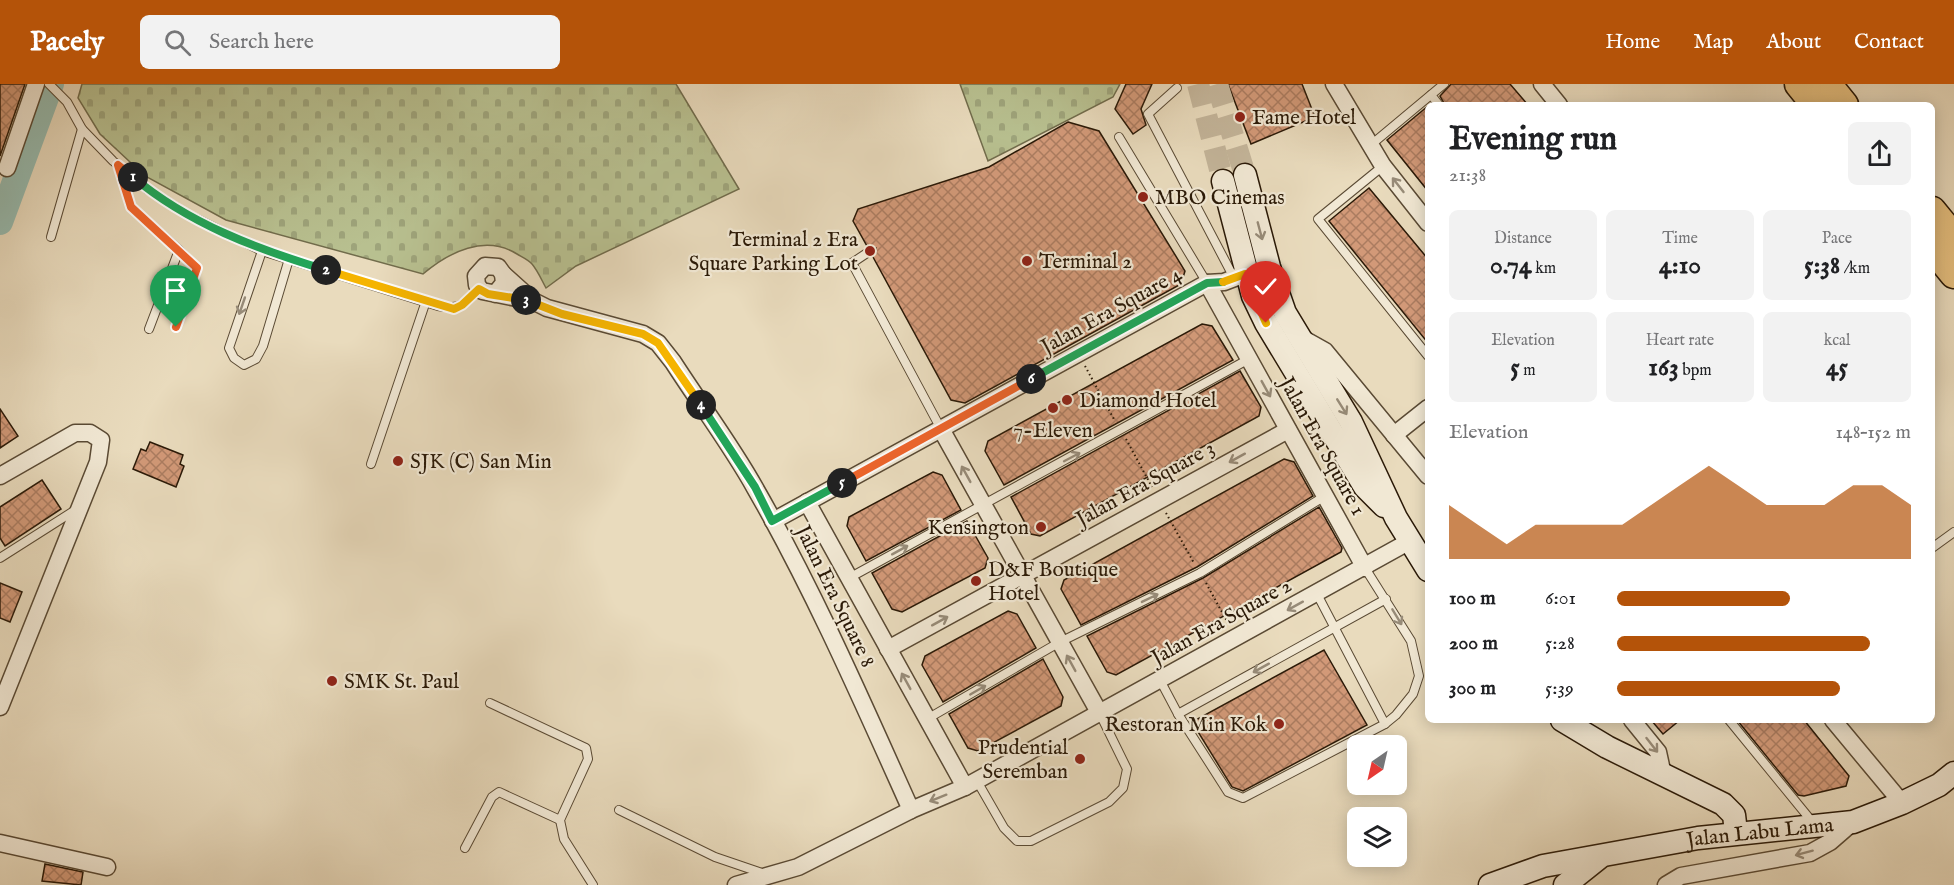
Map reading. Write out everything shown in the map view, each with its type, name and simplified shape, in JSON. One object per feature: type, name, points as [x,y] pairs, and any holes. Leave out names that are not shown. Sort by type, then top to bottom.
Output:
[{"type":"highway","points":[[1810,95],[1834,102]]},
{"type":"highway","points":[[1935,215],[1954,238]]},
{"type":"highway","points":[[1935,251],[1954,274]]},
{"type":"street","points":[[7,168],[36,84]]},
{"type":"street","points":[[1334,84],[1372,144],[1383,166],[1425,219]]},
{"type":"street","points":[[1542,84],[1557,102]]},
{"type":"street","points":[[1245,175],[1269,267],[1296,335],[1351,422],[1396,518],[1425,565]]},
{"type":"street","points":[[1222,180],[1240,276],[1365,487],[1396,518]]},
{"type":"street","points":[[494,266],[503,274],[504,284],[487,291],[476,276],[481,269],[494,266]]},
{"type":"street","name":"Jalan Era Square 8","points":[[503,274],[533,301]]},
{"type":"street","name":"Jalan Era Square 4","points":[[772,521],[1207,283],[1224,282],[1240,276]]},
{"type":"street","name":"Jalan Era Square 1","points":[[1207,283],[1365,568]]},
{"type":"street","name":"Jalan Era Square 8","points":[[487,291],[533,301],[562,314],[643,334],[658,343],[755,487],[849,672],[910,810]]},
{"type":"street","points":[[1296,335],[1324,351],[1425,472]]},
{"type":"street","points":[[1394,435],[1425,410]]},
{"type":"street","points":[[941,429],[1100,714]]},
{"type":"street","name":"Jalan Era Square 3","points":[[888,649],[1288,430]]},
{"type":"street","points":[[0,476],[75,433],[90,433],[101,440],[98,462],[0,707]]},
{"type":"street","name":"Jalan Era Square 8","points":[[807,502],[927,719],[971,784]]},
{"type":"street","name":"Jalan Era Square 2","points":[[736,885],[774,876],[798,867],[910,810],[971,784],[1410,542]]},
{"type":"street","points":[[1567,723],[1607,747],[1663,775],[1780,829]]},
{"type":"street","points":[[1634,723],[1658,752],[1663,775]]},
{"type":"street","points":[[1835,723],[1902,803]]},
{"type":"street","name":"Jalan Labu Lama","points":[[1565,885],[1602,856],[1736,832],[1853,822],[1902,803],[1939,785],[1954,773]]},
{"type":"street","points":[[1723,804],[1734,815],[1736,832]]},
{"type":"street","points":[[1666,885],[1681,876],[1810,853],[1830,842],[1853,822]]},
{"type":"street","points":[[0,843],[107,867]]},
{"type":"street","points":[[1490,885],[1543,866],[1602,856]]},
{"type":"lane","points":[[49,84],[68,102],[82,129],[118,165],[147,189],[187,214],[262,251],[454,309],[487,291]]},
{"type":"lane","points":[[1372,144],[1444,84]]},
{"type":"lane","points":[[1177,88],[1148,114],[1240,276]]},
{"type":"lane","points":[[1431,95],[1437,102]]},
{"type":"lane","points":[[51,237],[82,129]]},
{"type":"lane","points":[[1119,137],[1207,283]]},
{"type":"lane","points":[[118,165],[131,207],[197,268],[176,327]]},
{"type":"lane","points":[[1383,166],[1318,219],[1425,352]]},
{"type":"lane","points":[[148,329],[179,250]]},
{"type":"lane","points":[[262,251],[229,348],[234,358],[244,365],[256,359],[263,346],[289,259]]},
{"type":"lane","points":[[870,251],[852,263],[941,429]]},
{"type":"lane","points":[[371,464],[426,302]]},
{"type":"lane","points":[[849,578],[1249,359]]},
{"type":"lane","points":[[927,719],[1060,642],[1200,573],[1325,496]]},
{"type":"lane","points":[[0,558],[80,507]]},
{"type":"lane","points":[[1935,546],[1954,532]]},
{"type":"lane","points":[[1160,680],[1178,714],[1228,792],[1244,798],[1385,724],[1396,715],[1413,694],[1419,676],[1411,641],[1365,568]]},
{"type":"lane","points":[[1317,594],[1385,724]]},
{"type":"lane","points":[[1178,714],[1386,599]]},
{"type":"lane","points":[[490,703],[586,748],[588,759],[560,820],[564,839],[593,885]]},
{"type":"lane","points":[[971,784],[1004,828],[1017,841],[1031,841],[1109,802],[1123,788],[1127,769],[1100,714]]},
{"type":"lane","points":[[1731,723],[1816,825]]},
{"type":"lane","points":[[465,848],[492,798],[499,792],[560,820]]},
{"type":"lane","points":[[619,810],[715,857],[747,870],[774,876]]},
{"type":"green space","points":[[82,84],[676,84],[739,189],[576,266],[546,288],[529,261],[505,248],[492,246],[468,248],[444,259],[423,274],[226,220],[145,176],[100,134],[78,98]]},
{"type":"green space","points":[[960,84],[1120,84],[1113,97],[988,161]]},
{"type":"building","points":[[0,84],[25,84],[0,156]]},
{"type":"building","points":[[1126,84],[1152,84],[1141,109],[1146,125],[1133,134],[1115,109]]},
{"type":"building","points":[[1228,84],[1302,84],[1315,117],[1251,144]]},
{"type":"building","points":[[1451,84],[1510,84],[1525,102],[1443,102],[1440,96]]},
{"type":"building","points":[[1425,108],[1425,187],[1387,140]]},
{"type":"building","name":"Terminal 2","points":[[1068,122],[1099,131],[1185,271],[1181,284],[965,403],[951,400],[873,257],[876,248],[867,246],[853,221],[858,209],[989,167]]},
{"type":"building","points":[[1369,188],[1425,255],[1425,339],[1329,221]]},
{"type":"building","points":[[1202,324],[1212,326],[1233,360],[1004,485],[985,451],[988,441]]},
{"type":"building","points":[[1240,371],[1261,407],[1259,416],[1040,536],[1031,534],[1011,497]]},
{"type":"building","points":[[0,409],[18,436],[0,448]]},
{"type":"building","points":[[150,442],[183,455],[180,464],[184,466],[176,487],[133,469],[141,449],[146,451]]},
{"type":"building","points":[[1284,459],[1294,462],[1313,496],[1197,567],[1081,625],[1061,589],[1064,580]]},
{"type":"building","points":[[933,472],[942,475],[961,510],[866,561],[847,526],[849,517]]},
{"type":"building","points":[[42,480],[61,509],[5,546],[0,538],[0,507]]},
{"type":"building","points":[[1319,507],[1342,548],[1341,552],[1116,675],[1107,672],[1087,636],[1203,578]]},
{"type":"building","points":[[967,521],[988,558],[985,568],[902,612],[892,609],[872,573]]},
{"type":"building","points":[[0,583],[22,592],[10,622],[0,618]]},
{"type":"building","points":[[1008,611],[1017,614],[1036,648],[943,702],[922,665],[925,656]]},
{"type":"building","name":"Restoran Min Kok","points":[[1324,650],[1367,725],[1243,791],[1232,787],[1192,722]]},
{"type":"building","points":[[1043,659],[1063,697],[1061,706],[978,751],[968,748],[949,714]]},
{"type":"building","points":[[1654,723],[1676,723],[1663,734]]},
{"type":"building","points":[[1739,723],[1806,723],[1849,776],[1846,786],[1804,796],[1798,795]]},
{"type":"building","points":[[45,864],[83,872],[81,885],[42,881]]},
{"type":"waterway","points":[[0,222],[51,84]]},
{"type":"tunnel","points":[[1198,84],[1223,181]]},
{"type":"tunnel","points":[[1217,84],[1245,175]]},
{"type":"place","name":"Fame Hotel","points":[[1240,117]]},
{"type":"place","name":"MBO Cinemas","points":[[1143,197]]},
{"type":"place","name":"Terminal 2 Era Square Parking Lot","points":[[870,251]]},
{"type":"place","name":"Terminal 2","points":[[1027,261]]},
{"type":"place","name":"Diamond Hotel","points":[[1067,400]]},
{"type":"place","name":"7-Eleven","points":[[1053,408]]},
{"type":"place","name":"SJK (C) San Min","points":[[398,461]]},
{"type":"place","name":"Kensington","points":[[1041,527]]},
{"type":"place","name":"D&F Boutique Hotel","points":[[976,581]]},
{"type":"place","name":"SMK St. Paul","points":[[332,681]]},
{"type":"place","name":"Restoran Min Kok","points":[[1279,724]]},
{"type":"place","name":"Prudential Seremban","points":[[1080,759]]},
{"type":"route","points":[[176,327],[197,268],[131,207],[118,165],[147,189],[187,214],[262,251],[438,306],[454,309],[462,305],[479,289],[488,294],[533,301],[562,314],[643,334],[658,343],[673,362],[755,487],[772,521],[1207,283],[1224,282],[1245,274],[1266,323]]}]
